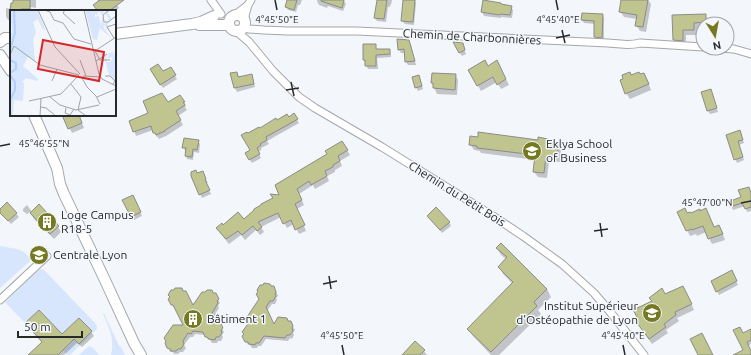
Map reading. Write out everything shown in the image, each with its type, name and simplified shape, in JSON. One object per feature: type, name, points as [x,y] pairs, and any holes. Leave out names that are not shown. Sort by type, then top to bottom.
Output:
[{"type":"main road","name":"Chemin de Charbonnières","points":[[116,34],[201,22],[232,22]]},
{"type":"main road","points":[[0,41],[5,38],[10,38]]},
{"type":"main road","points":[[0,54],[10,69]]},
{"type":"main road","points":[[34,116],[57,168],[60,184],[64,194],[141,355]]},
{"type":"street","name":"Chemin du Petit Bois","points":[[209,0],[232,22],[273,71],[299,97],[487,212],[562,264],[594,293],[644,355]]},
{"type":"street","points":[[232,22],[250,3]]},
{"type":"street","name":"Chemin de Charbonnières","points":[[232,22],[250,29],[264,30],[357,31],[624,45],[640,43],[695,46]]},
{"type":"street","points":[[735,49],[751,54]]},
{"type":"street","points":[[0,300],[47,256]]},
{"type":"shaded area","points":[[0,246],[17,249],[24,252],[31,260],[0,288]]},
{"type":"shaded area","points":[[43,269],[96,324],[97,327],[97,329],[70,355],[67,355],[63,350],[70,344],[67,340],[72,336],[79,344],[92,331],[79,318],[66,330],[64,337],[39,310],[25,323],[5,302],[38,270]]},
{"type":"shaded area","points":[[104,313],[119,346],[125,355],[111,355],[112,339],[103,314]]},
{"type":"shaded area","points":[[89,346],[99,355],[79,355]]},
{"type":"building","points":[[13,0],[30,0],[30,9],[10,10],[11,3],[13,3]]},
{"type":"building","points":[[100,0],[124,0],[110,10],[97,10],[93,5]]},
{"type":"building","points":[[287,0],[297,0],[294,10],[285,7]]},
{"type":"building","points":[[321,0],[344,0],[342,8]]},
{"type":"building","points":[[377,0],[387,0],[384,19],[374,18]]},
{"type":"building","points":[[403,0],[415,0],[413,22],[401,21]]},
{"type":"building","points":[[483,0],[512,6],[510,15],[481,12]]},
{"type":"building","points":[[621,0],[648,0],[643,27],[635,26],[637,15],[619,12]]},
{"type":"building","points":[[582,13],[603,14],[602,38],[594,37],[594,21],[581,20]]},
{"type":"building","points":[[706,14],[706,16],[695,16],[694,30],[683,30],[683,41],[673,40],[672,15]]},
{"type":"building","points":[[397,39],[409,40],[415,61],[405,62],[404,49],[398,50]]},
{"type":"building","points":[[453,42],[463,43],[465,50],[459,53]]},
{"type":"building","points":[[363,44],[376,44],[376,49],[390,49],[390,54],[376,55],[376,66],[365,66],[365,60],[363,60]]},
{"type":"building","points":[[485,60],[488,66],[497,60],[506,79],[497,85],[493,77],[477,86],[468,70]]},
{"type":"building","points":[[158,64],[163,71],[171,67],[176,75],[160,85],[150,69]]},
{"type":"building","points":[[237,72],[238,77],[252,74],[254,84],[234,88],[230,73]]},
{"type":"building","points":[[630,72],[631,75],[639,72],[640,74],[644,73],[649,84],[625,94],[620,80],[623,79],[622,75]]},
{"type":"building","points":[[432,73],[456,74],[455,90],[433,88],[433,83],[431,83]]},
{"type":"building","points":[[419,75],[422,86],[415,88],[412,77]]},
{"type":"building","points":[[711,89],[717,108],[707,111],[701,92]]},
{"type":"building","points":[[162,93],[168,102],[180,95],[185,102],[183,102],[185,105],[176,111],[181,120],[165,131],[156,135],[153,133],[151,126],[133,132],[129,121],[148,113],[143,101]]},
{"type":"building","points":[[294,113],[298,119],[266,137],[267,140],[260,144],[261,145],[257,148],[260,154],[249,160],[245,153],[250,150],[241,135],[259,127],[260,128],[276,118],[277,120],[287,114],[289,117]]},
{"type":"building","points":[[62,116],[79,116],[82,123],[68,129]]},
{"type":"building","points":[[740,130],[743,140],[738,141],[743,157],[734,160],[726,135]]},
{"type":"building","name":"Eklya School of Business","points":[[478,132],[538,140],[538,137],[548,139],[548,141],[559,142],[557,157],[546,156],[544,173],[533,172],[535,155],[477,148],[477,146],[469,145],[470,136],[478,137]]},
{"type":"building","points":[[184,138],[199,140],[197,150],[193,149],[192,157],[185,156],[186,148],[182,148]]},
{"type":"building","points":[[342,141],[348,150],[338,156],[340,161],[325,171],[327,176],[311,185],[309,181],[297,189],[302,200],[295,204],[305,225],[295,230],[291,220],[283,224],[278,213],[258,222],[262,227],[257,231],[253,226],[242,235],[238,231],[226,239],[216,228],[222,223],[223,225],[238,212],[244,219],[254,209],[273,198],[270,194],[279,195],[275,185],[327,154],[325,151]]},
{"type":"building","points":[[196,170],[197,173],[203,171],[205,180],[210,190],[199,195],[191,176],[191,172]]},
{"type":"building","points":[[749,187],[751,193],[751,207],[745,209],[742,203],[730,207],[728,202],[741,197],[738,190]]},
{"type":"building","points":[[133,195],[141,212],[131,217],[122,200]]},
{"type":"building","points":[[7,202],[17,213],[8,221],[0,213],[0,209]]},
{"type":"building","name":"Loge Campus R18-5","points":[[39,204],[59,226],[50,234],[30,213]]},
{"type":"building","points":[[436,207],[450,222],[440,230],[427,216]]},
{"type":"building","points":[[685,208],[687,213],[691,213],[706,208],[714,227],[719,225],[723,234],[708,239],[703,226],[686,231],[677,212]]},
{"type":"building","points":[[501,243],[547,289],[534,302],[537,306],[491,352],[467,329],[513,282],[498,267],[507,257],[496,248]]},
{"type":"building","points":[[732,270],[737,281],[716,292],[711,281]]},
{"type":"building","points":[[264,283],[274,286],[276,292],[276,296],[273,301],[270,301],[266,307],[274,324],[278,317],[287,318],[288,321],[291,321],[293,331],[285,338],[264,336],[259,343],[256,343],[255,345],[249,344],[248,342],[245,342],[242,336],[244,334],[242,332],[250,321],[245,320],[259,299],[256,294],[258,292],[257,290],[260,285],[263,285]]},
{"type":"building","name":"Institut Supérieur d'Ostéopathie de Lyon","points":[[683,286],[692,304],[675,312],[676,315],[664,324],[666,327],[649,339],[634,319],[637,317],[633,310],[652,301],[649,298],[662,288],[665,294]]},
{"type":"building","name":"Bâtiment 1","points":[[175,288],[182,288],[183,291],[186,291],[193,305],[202,292],[212,290],[213,293],[216,293],[219,299],[211,315],[217,315],[223,328],[219,337],[216,337],[215,340],[209,339],[205,337],[203,332],[193,331],[191,334],[188,333],[183,341],[184,344],[181,349],[171,351],[167,348],[164,338],[173,325],[183,325],[173,305],[171,305],[168,299],[170,297],[168,295],[171,290],[174,290]]},
{"type":"building","points":[[39,310],[62,334],[79,318],[92,331],[79,344],[74,339],[58,355],[28,355],[42,342],[25,323]]},
{"type":"building","points":[[740,327],[743,333],[751,329],[751,340],[747,342],[751,355],[733,355],[743,350],[733,330]]},
{"type":"building","points":[[702,333],[713,355],[698,355],[690,339]]},
{"type":"building","points":[[415,341],[425,350],[420,355],[402,355]]},
{"type":"place","name":"Eklya School of Business","points":[[532,151]]},
{"type":"place","name":"Loge Campus R18-5","points":[[47,222]]},
{"type":"place","name":"Centrale Lyon","points":[[39,255]]},
{"type":"place","name":"Institut Supérieur d'Ostéopathie de Lyon","points":[[652,313]]},
{"type":"place","name":"Bâtiment 1","points":[[193,319]]}]
